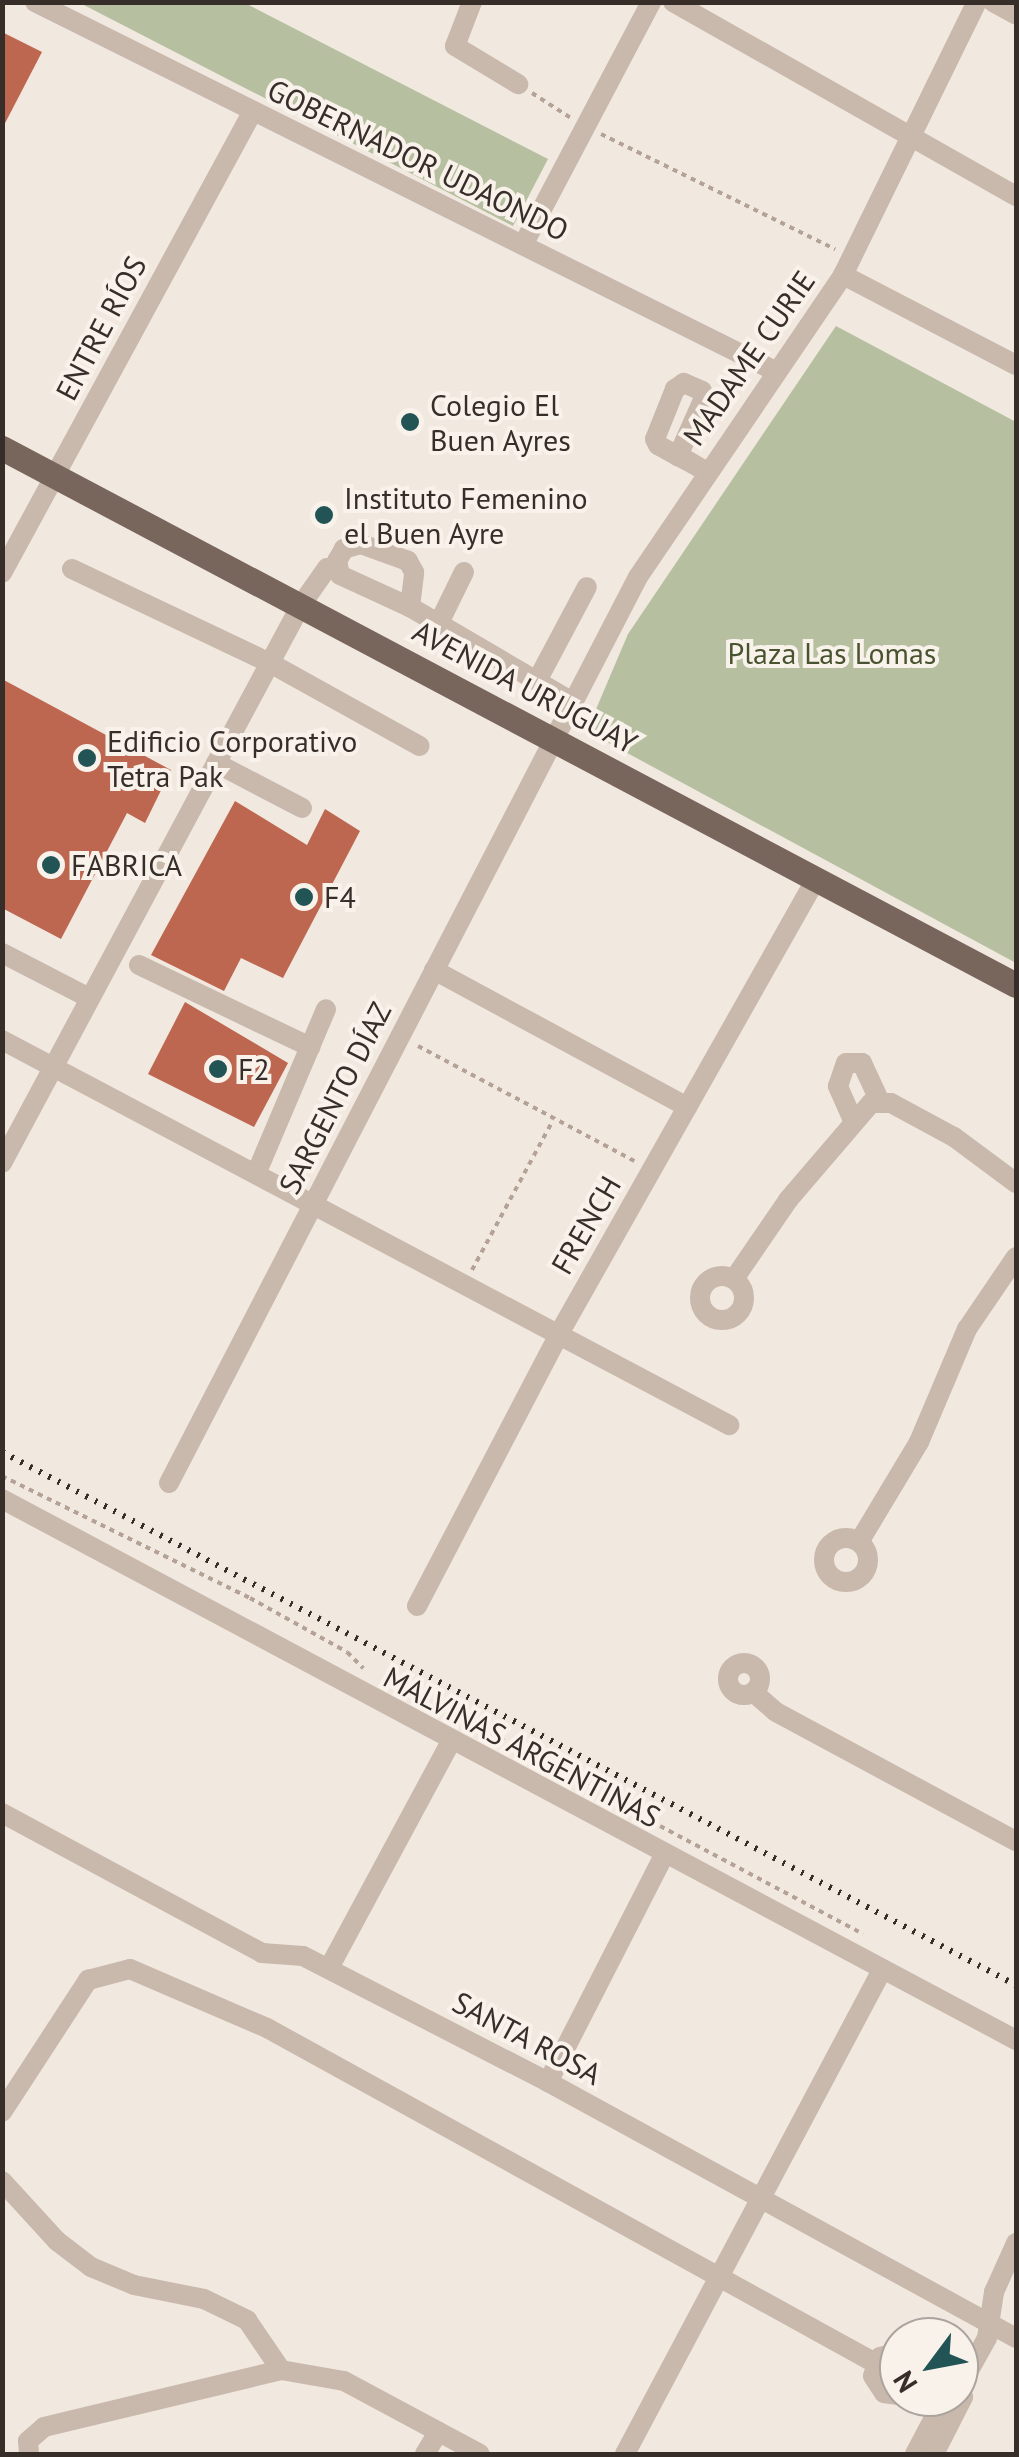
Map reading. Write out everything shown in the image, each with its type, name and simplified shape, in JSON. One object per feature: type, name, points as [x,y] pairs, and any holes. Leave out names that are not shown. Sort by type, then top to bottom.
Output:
[{"type":"main road","name":"AVENIDA URUGUAY","points":[[2,448],[1016,984]]},
{"type":"street","name":"GOBERNADOR UDAONDO","points":[[35,2],[773,370]]},
{"type":"street","points":[[472,2],[455,46],[518,84]]},
{"type":"street","points":[[522,246],[651,2]]},
{"type":"street","points":[[673,2],[913,142],[1016,196]]},
{"type":"street","name":"MADAME CURIE","points":[[552,738],[638,577],[773,370],[848,267],[913,142],[977,2]]},
{"type":"street","points":[[993,2],[1016,15]]},
{"type":"street","name":"ENTRE RÍOS","points":[[2,573],[253,111]]},
{"type":"street","points":[[848,267],[1016,365]]},
{"type":"street","points":[[678,456],[706,472]]},
{"type":"street","points":[[336,569],[344,549],[354,544],[408,561],[414,572],[410,607]]},
{"type":"street","points":[[72,568],[270,663],[420,746]]},
{"type":"street","points":[[2,1163],[301,606],[328,568],[410,607],[571,701]]},
{"type":"street","points":[[438,625],[464,572]]},
{"type":"street","points":[[538,679],[587,587]]},
{"type":"street","name":"SARGENTO DÍAZ","points":[[169,1483],[552,738]]},
{"type":"street","points":[[216,763],[302,808]]},
{"type":"street","name":"FRENCH","points":[[417,1606],[560,1332],[816,878]]},
{"type":"street","points":[[2,952],[90,998]]},
{"type":"street","points":[[139,965],[310,1047]]},
{"type":"street","points":[[434,970],[687,1107]]},
{"type":"street","points":[[256,1174],[326,1009]]},
{"type":"street","points":[[2,1040],[560,1332],[729,1425]]},
{"type":"street","points":[[852,1118],[838,1086],[846,1063],[862,1063],[880,1102],[954,1136],[1016,1183]]},
{"type":"street","points":[[734,1280],[852,1118],[880,1102]]},
{"type":"street","points":[[858,1542],[918,1442],[973,1318],[1016,1257]]},
{"type":"street","name":"MALVINAS ARGENTINAS","points":[[2,1499],[663,1857],[1016,2040]]},
{"type":"street","points":[[753,1692],[776,1712],[1016,1841]]},
{"type":"street","points":[[329,1968],[450,1743]]},
{"type":"street","name":"SANTA ROSA","points":[[2,1813],[262,1953],[303,1956],[329,1968],[763,2197],[1016,2338]]},
{"type":"street","points":[[548,2082],[663,1857]]},
{"type":"street","points":[[2,2112],[88,1980],[130,1969],[267,2028],[876,2363]]},
{"type":"street","points":[[625,2454],[882,1970]]},
{"type":"street","points":[[2,2181],[91,2267],[134,2285],[204,2299],[247,2320],[281,2370]]},
{"type":"street","points":[[979,2347],[991,2322],[994,2292],[1016,2244]]},
{"type":"street","points":[[876,2363],[879,2389]]},
{"type":"street","points":[[29,2454],[28,2441],[44,2427],[281,2370],[344,2381],[480,2454]]},
{"type":"street","points":[[915,2454],[934,2417]]},
{"type":"street","points":[[934,2454],[953,2417]]},
{"type":"street","points":[[426,2454],[438,2432]]},
{"type":"path","points":[[518,84],[584,126],[848,267]]},
{"type":"path","points":[[400,1036],[651,1171]]},
{"type":"path","points":[[465,1283],[554,1118]]},
{"type":"path","points":[[2,1476],[250,1598],[347,1652],[378,1679]]},
{"type":"path","points":[[484,1734],[522,1741],[554,1756],[612,1800]]},
{"type":"path","points":[[656,1824],[797,1894],[874,1942]]},
{"type":"green space","points":[[80,3],[245,3],[548,159],[513,226]]},
{"type":"green space","name":"Plaza Las Lomas","points":[[836,326],[1016,422],[1016,963],[592,734],[591,721],[628,634]]},
{"type":"building","points":[[2,32],[42,52],[2,129]]},
{"type":"building","points":[[2,679],[171,770],[145,823],[127,813],[61,939],[2,908]]},
{"type":"building","points":[[235,801],[307,845],[325,809],[360,831],[283,978],[241,958],[224,991],[151,955]]},
{"type":"building","name":"F2","points":[[185,1002],[288,1063],[254,1127],[148,1074]]},
{"type":"railway","points":[[2,1452],[1016,1985]]},
{"type":"place","name":"Colegio El Buen Ayres","points":[[410,422]]},
{"type":"place","name":"Instituto Femenino el Buen Ayre","points":[[324,515]]},
{"type":"place","name":"Edificio Corporativo Tetra Pak","points":[[87,758]]},
{"type":"place","name":"FABRICA","points":[[51,865]]},
{"type":"place","name":"F4","points":[[304,897]]},
{"type":"place","name":"F2","points":[[218,1069]]}]
